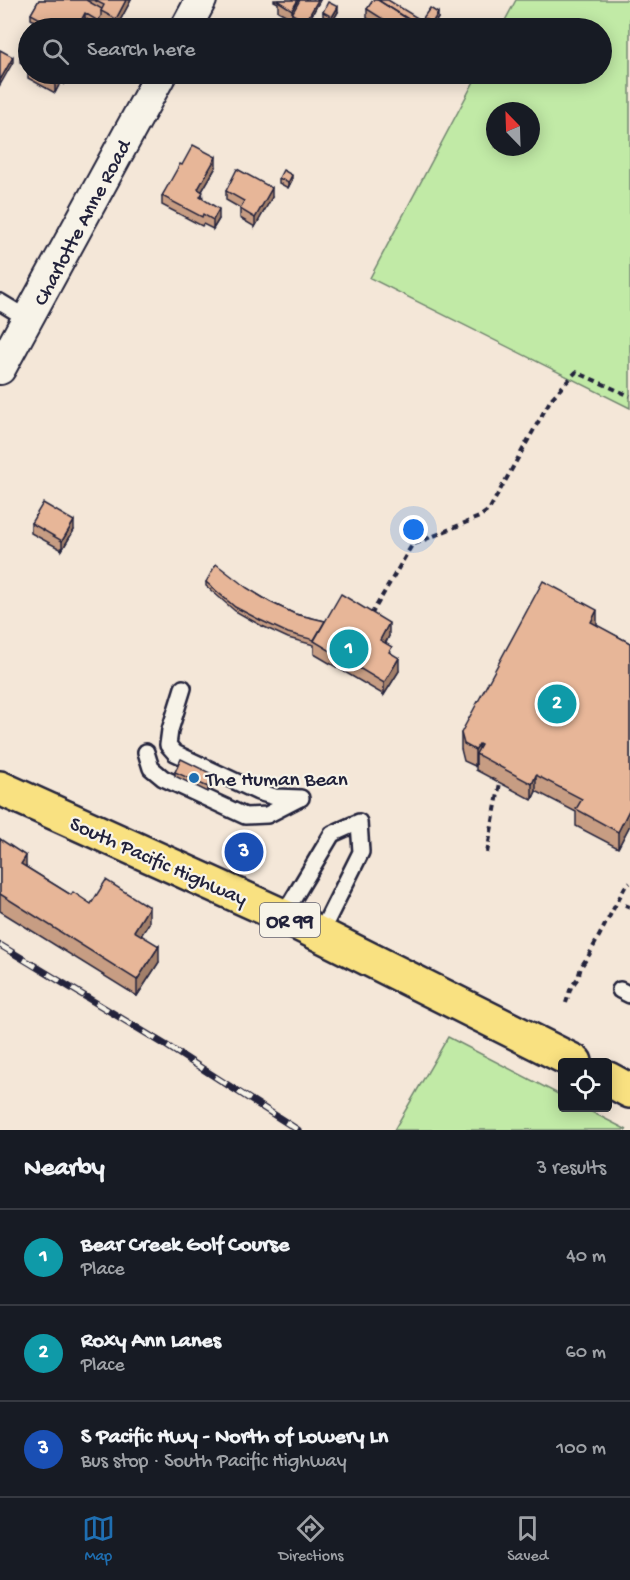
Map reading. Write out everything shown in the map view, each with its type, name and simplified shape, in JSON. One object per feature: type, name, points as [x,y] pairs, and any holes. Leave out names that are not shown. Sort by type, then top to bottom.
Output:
[{"type":"main road","name":"South Pacific Highway","points":[[0,788],[284,916],[567,1058]]},
{"type":"main road","points":[[612,1081],[630,1090]]},
{"type":"street","points":[[191,18],[201,0]]},
{"type":"street","name":"Charlotte Anne Road","points":[[0,369],[156,84]]},
{"type":"lane","points":[[0,302],[28,319]]},
{"type":"lane","points":[[146,752],[151,768],[164,778],[245,816],[267,815],[301,798],[275,797],[258,792],[175,753],[168,745],[170,730],[183,688]]},
{"type":"lane","points":[[284,916],[332,834],[359,822],[361,852],[320,934]]},
{"type":"path","points":[[366,622],[412,545],[479,517],[489,510],[551,399],[576,372],[630,396]]},
{"type":"path","points":[[487,853],[500,783]]},
{"type":"path","points":[[566,1003],[571,987],[578,978],[580,967],[589,955],[625,887],[630,883]]},
{"type":"green space","points":[[516,0],[630,0],[630,408],[370,278],[473,84],[612,84],[612,18],[506,18]]},
{"type":"green space","points":[[448,1037],[558,1094],[558,1112],[592,1112],[627,1130],[394,1130]]},
{"type":"building","points":[[39,0],[86,0],[102,9],[100,18],[93,18],[85,13],[82,18],[38,18],[31,14]]},
{"type":"building","points":[[94,0],[126,0],[117,18],[101,11],[104,5]]},
{"type":"building","points":[[278,0],[298,0],[292,10]]},
{"type":"building","points":[[300,0],[318,0],[308,18],[300,18],[292,14]]},
{"type":"building","points":[[373,0],[378,0],[406,18],[381,18],[367,9]]},
{"type":"building","points":[[378,0],[388,0],[417,18],[407,18]]},
{"type":"building","points":[[328,2],[338,7],[332,17],[323,12]]},
{"type":"building","points":[[430,8],[438,13],[435,18],[423,18]]},
{"type":"building","points":[[0,50],[13,57],[0,80]]},
{"type":"building","points":[[193,145],[216,157],[198,189],[203,192],[200,197],[219,209],[213,220],[203,214],[202,217],[162,196]]},
{"type":"building","points":[[237,169],[272,188],[255,218],[240,209],[244,201],[226,191]]},
{"type":"building","points":[[283,170],[292,175],[288,183],[279,178]]},
{"type":"building","points":[[43,503],[74,521],[62,541],[31,523]]},
{"type":"building","points":[[216,564],[270,602],[295,614],[325,621],[314,640],[288,633],[235,607],[206,582]]},
{"type":"building","points":[[543,581],[597,610],[591,622],[630,643],[630,808],[618,832],[576,809],[582,799],[536,775],[532,784],[476,754],[481,745],[479,744],[475,750],[464,744],[461,733]]},
{"type":"building","points":[[341,594],[389,623],[380,640],[392,647],[389,652],[399,658],[384,683],[314,641]]},
{"type":"building","name":"The Human Bean","points":[[181,759],[214,775],[208,787],[175,772]]},
{"type":"building","points":[[0,839],[26,856],[21,864],[71,895],[73,892],[91,904],[106,880],[149,907],[134,931],[159,946],[137,980],[0,894]]},
{"type":"railway","points":[[0,945],[164,1044],[298,1130]]},
{"type":"place","name":"Bear Creek Golf Course","points":[[349,649]]},
{"type":"place","name":"Roxy Ann Lanes","points":[[557,704]]},
{"type":"place","name":"The Human Bean","points":[[194,778]]},
{"type":"place","name":"S Pacific Hwy - North of Lowery Ln","points":[[244,852]]}]
